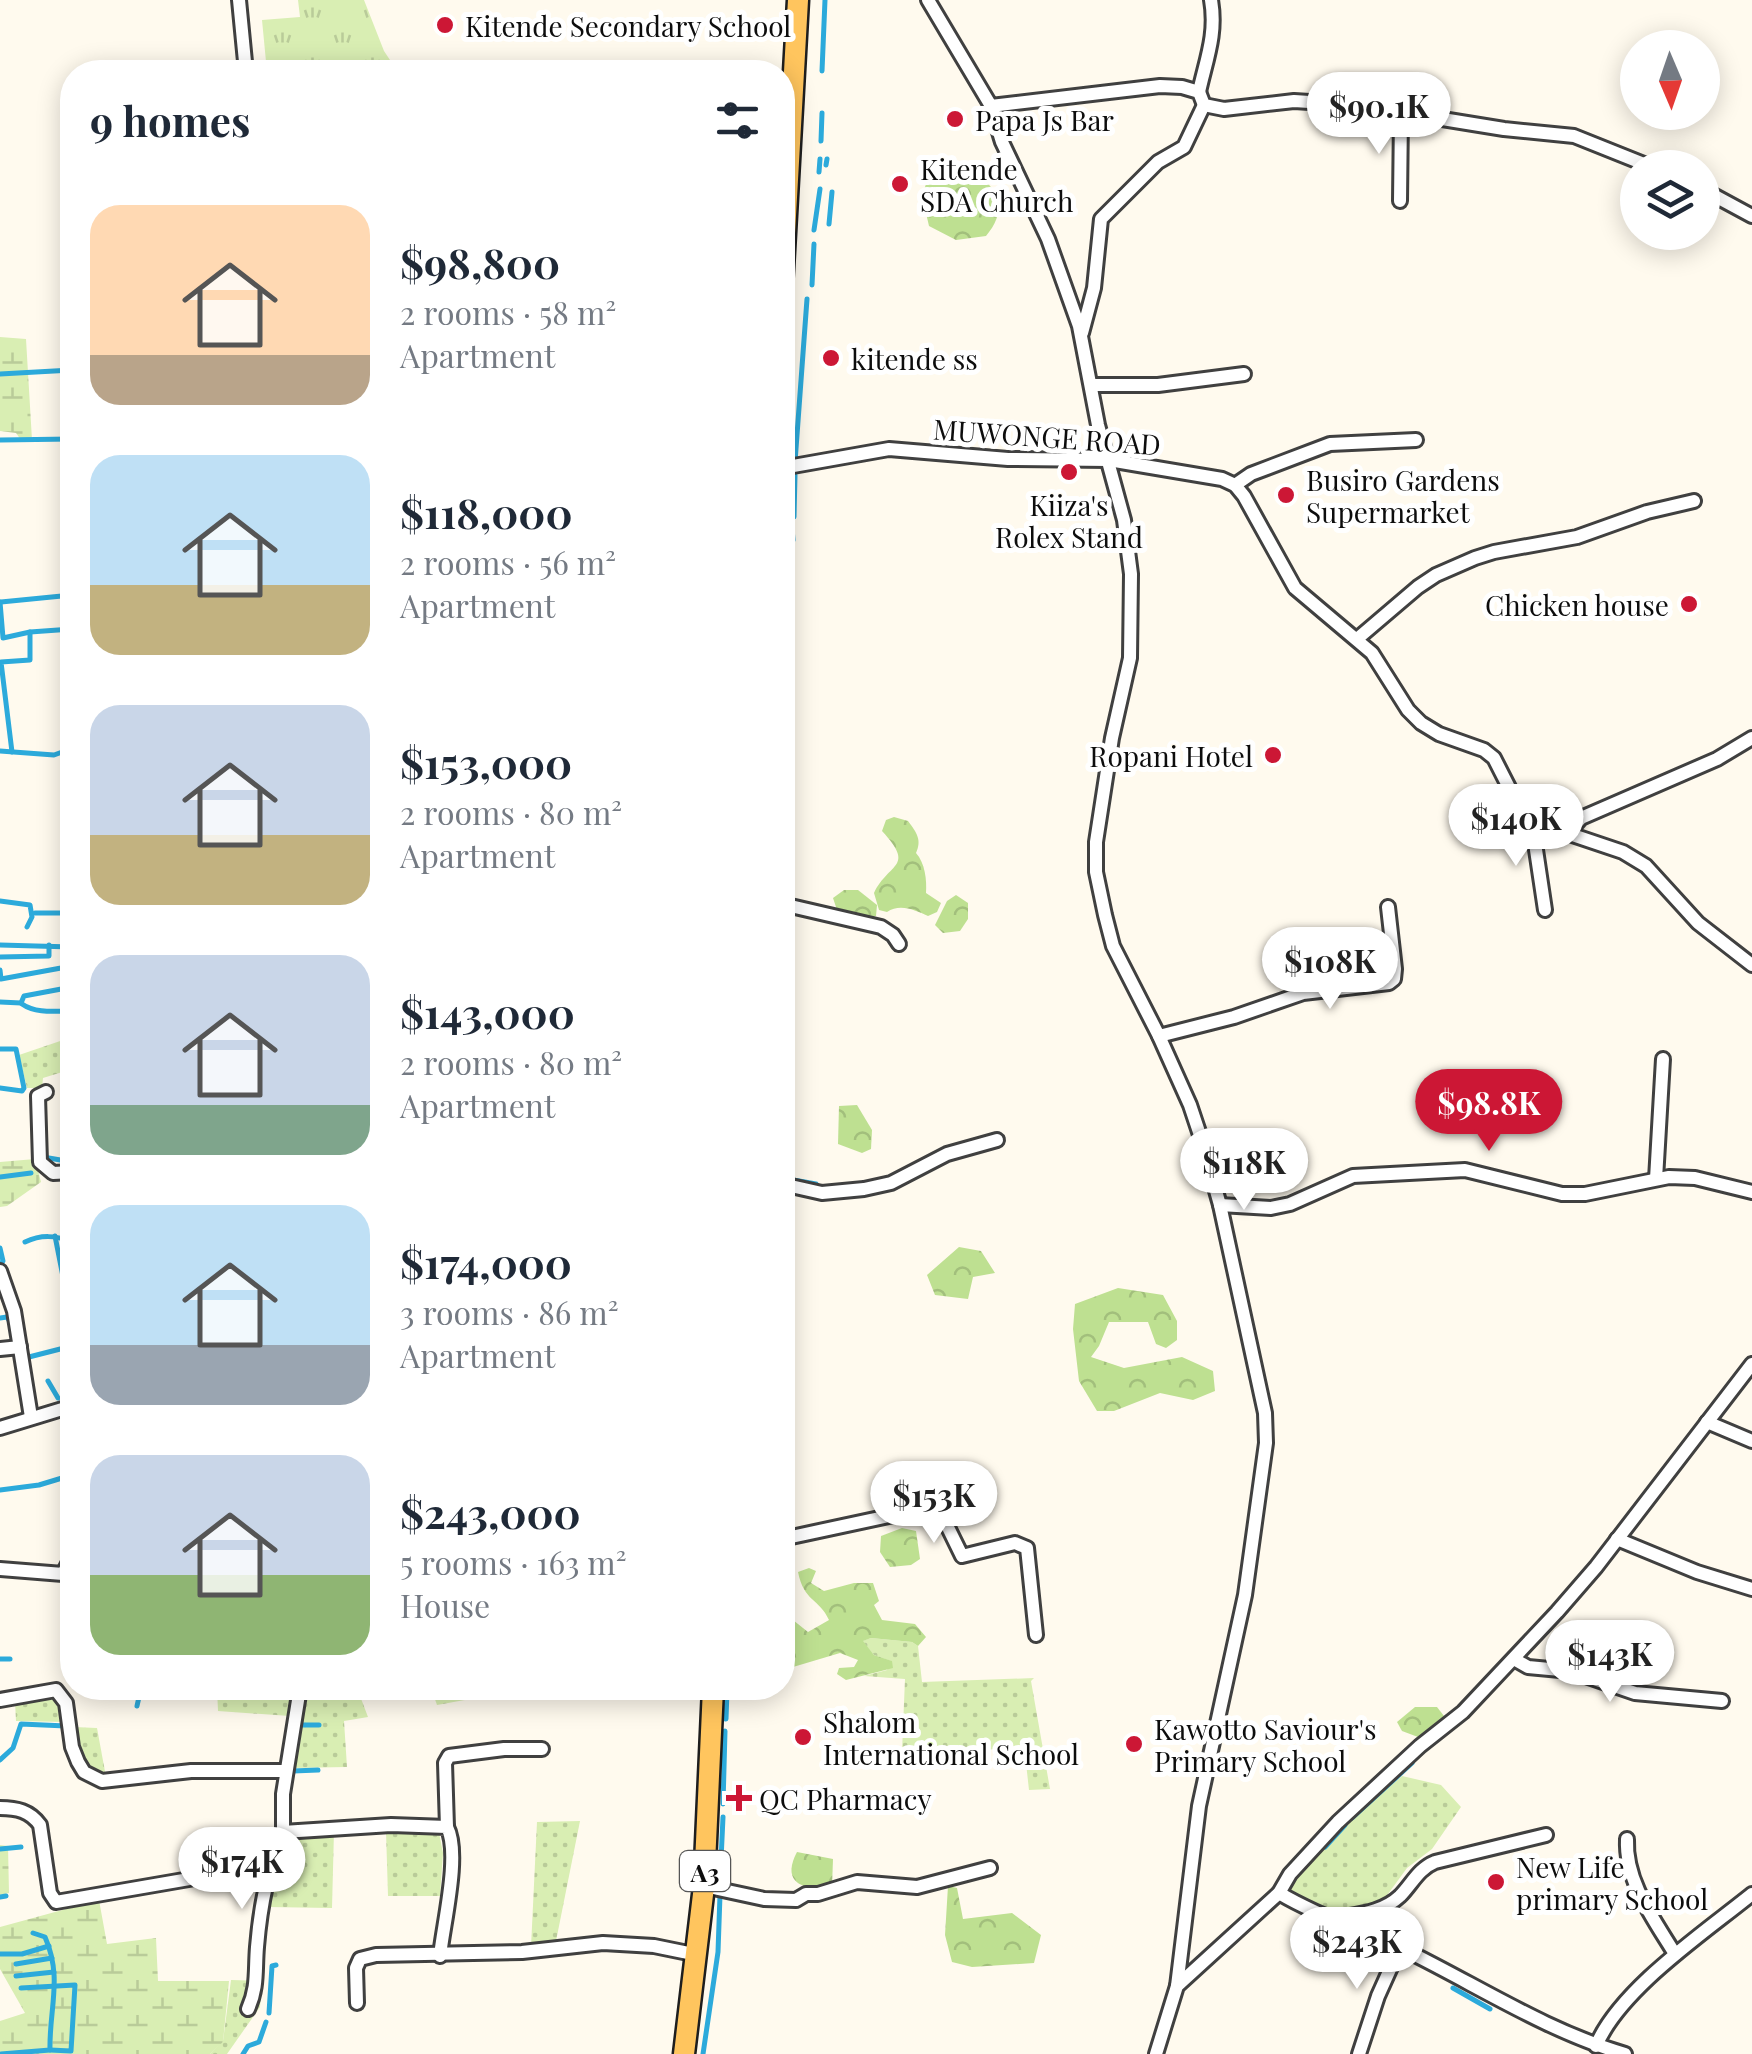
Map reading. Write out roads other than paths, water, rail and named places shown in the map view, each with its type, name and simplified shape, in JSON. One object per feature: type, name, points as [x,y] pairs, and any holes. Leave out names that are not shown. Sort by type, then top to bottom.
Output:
[{"type":"main road","points":[[795,60],[798,0]]},
{"type":"main road","name":"A3","points":[[684,2054],[704,1886],[713,1700]]},
{"type":"street","points":[[240,0],[245,60]]},
{"type":"street","points":[[928,0],[991,106],[1002,142],[1048,239],[1082,334],[1124,520],[1132,608],[1130,658],[1100,806],[1096,872],[1113,946],[1190,1105],[1220,1205],[1266,1414],[1266,1444],[1241,1621],[1199,1806],[1176,1986],[1156,2054]]},
{"type":"street","points":[[1082,334],[1094,288],[1101,219],[1158,162],[1184,147],[1201,99],[1204,66],[1211,56],[1211,0]]},
{"type":"street","points":[[991,106],[1160,86],[1224,109],[1322,101],[1574,136],[1620,154]]},
{"type":"street","points":[[1400,201],[1401,114]]},
{"type":"street","points":[[1720,199],[1752,216]]},
{"type":"street","points":[[1092,385],[1158,385],[1244,374]]},
{"type":"street","points":[[1416,440],[1330,444],[1252,474],[1235,485],[1295,588],[1372,653],[1420,723],[1494,758],[1519,812],[1532,822],[1623,852],[1646,866],[1698,923],[1752,965]]},
{"type":"street","name":"MUWONGE ROAD","points":[[795,466],[890,449],[1008,459],[1109,460],[1222,479],[1235,485]]},
{"type":"street","points":[[1357,639],[1427,581],[1475,558],[1577,536],[1694,501]]},
{"type":"street","points":[[1568,833],[1581,818],[1717,759],[1752,738]]},
{"type":"street","points":[[1532,822],[1545,910]]},
{"type":"street","points":[[795,907],[881,927],[898,944]]},
{"type":"street","points":[[1159,1036],[1234,1017],[1303,993],[1389,983],[1395,970],[1388,908]]},
{"type":"street","points":[[1656,1179],[1663,1058]]},
{"type":"street","points":[[46,1092],[38,1096],[40,1162],[53,1174],[60,1173]]},
{"type":"street","points":[[795,1187],[822,1193],[891,1183],[948,1154],[997,1140]]},
{"type":"street","points":[[1220,1205],[1270,1208],[1290,1204],[1340,1180],[1465,1170],[1573,1194],[1656,1179],[1695,1178],[1752,1192]]},
{"type":"street","points":[[0,1271],[14,1311],[31,1417]]},
{"type":"street","points":[[0,1350],[20,1347]]},
{"type":"street","points":[[1176,1986],[1279,1893],[1290,1874],[1338,1822],[1463,1712],[1514,1659],[1596,1567],[1752,1364]]},
{"type":"street","points":[[0,1428],[60,1409]]},
{"type":"street","points":[[1707,1422],[1752,1441]]},
{"type":"street","points":[[795,1536],[926,1508],[938,1509],[962,1556],[1015,1543],[1027,1548],[1036,1635]]},
{"type":"street","points":[[1616,1539],[1696,1572],[1752,1589]]},
{"type":"street","points":[[0,1570],[60,1574]]},
{"type":"street","points":[[1514,1659],[1528,1667],[1571,1672],[1635,1692],[1722,1701]]},
{"type":"street","points":[[0,1700],[56,1690],[60,1695]]},
{"type":"street","points":[[64,1700],[78,1762],[84,1772],[102,1781],[191,1771],[286,1771]]},
{"type":"street","points":[[248,2009],[257,1984],[256,1949],[269,1872],[283,1832],[286,1771],[298,1700]]},
{"type":"street","points":[[440,1956],[451,1865],[445,1764],[449,1756],[504,1748],[542,1749]]},
{"type":"street","points":[[0,1808],[15,1808],[33,1815],[40,1824],[50,1893],[56,1902],[224,1873],[269,1872]]},
{"type":"street","points":[[283,1832],[391,1825],[447,1827]]},
{"type":"street","points":[[1336,1918],[1379,1910],[1434,1862],[1546,1835]]},
{"type":"street","points":[[1627,1838],[1627,1864],[1647,1908],[1675,1954]]},
{"type":"street","points":[[704,1886],[796,1900],[857,1882],[917,1887],[990,1868]]},
{"type":"street","points":[[1279,1893],[1302,1907],[1400,1948],[1564,2034],[1625,2054]]},
{"type":"street","points":[[1596,2046],[1603,2029],[1675,1954],[1752,1894]]},
{"type":"street","points":[[357,2003],[356,1968],[360,1960],[376,1956],[440,1956],[603,1943],[654,1946],[698,1955]]},
{"type":"street","points":[[1359,2054],[1378,1996],[1400,1948]]},
{"type":"waterway","points":[[822,71],[825,0]]},
{"type":"waterway","points":[[821,141],[822,113]]},
{"type":"waterway","points":[[819,172],[820,159]]},
{"type":"waterway","points":[[826,165],[827,159]]},
{"type":"waterway","points":[[814,230],[820,189]]},
{"type":"waterway","points":[[829,224],[832,192]]},
{"type":"waterway","points":[[812,285],[814,244]]},
{"type":"waterway","points":[[795,462],[807,299]]},
{"type":"waterway","points":[[0,374],[60,371]]},
{"type":"waterway","points":[[0,440],[60,439]]},
{"type":"waterway","points":[[1,602],[60,596]]},
{"type":"waterway","points":[[0,602],[3,638],[60,630]]},
{"type":"waterway","points":[[12,752],[1,662],[30,660],[30,632]]},
{"type":"waterway","points":[[0,751],[60,753]]},
{"type":"waterway","points":[[0,901],[30,905],[32,917],[27,927]]},
{"type":"waterway","points":[[35,913],[60,913]]},
{"type":"waterway","points":[[0,945],[60,947]]},
{"type":"waterway","points":[[0,957],[49,956],[49,945]]},
{"type":"waterway","points":[[0,970],[1,979],[60,968]]},
{"type":"waterway","points":[[0,1002],[21,1003],[24,996],[60,989]]},
{"type":"waterway","points":[[22,1004],[40,1011],[60,1011]]},
{"type":"waterway","points":[[0,1049],[16,1049],[24,1088],[0,1088]]},
{"type":"waterway","points":[[43,1157],[60,1160]]},
{"type":"waterway","points":[[0,1177],[31,1173]]},
{"type":"waterway","points":[[795,1180],[816,1184]]},
{"type":"waterway","points":[[55,1236],[60,1261]]},
{"type":"waterway","points":[[25,1242],[60,1238]]},
{"type":"waterway","points":[[0,1248],[0,1265]]},
{"type":"waterway","points":[[0,1318],[7,1317],[13,1326]]},
{"type":"waterway","points":[[24,1355],[25,1358],[60,1349]]},
{"type":"waterway","points":[[48,1381],[58,1398]]},
{"type":"waterway","points":[[0,1490],[60,1479]]},
{"type":"waterway","points":[[0,1659],[10,1659]]},
{"type":"waterway","points":[[137,1706],[138,1700]]},
{"type":"waterway","points":[[726,1719],[727,1700]]},
{"type":"waterway","points":[[301,1720],[300,1725],[319,1725]]},
{"type":"waterway","points":[[0,1760],[13,1748],[21,1724],[66,1726]]},
{"type":"waterway","points":[[723,1804],[725,1731]]},
{"type":"waterway","points":[[1352,1818],[1412,1763]]},
{"type":"waterway","points":[[293,1771],[318,1770]]},
{"type":"waterway","points":[[720,1882],[723,1817]]},
{"type":"waterway","points":[[1325,1847],[1345,1825]]},
{"type":"waterway","points":[[0,1849],[21,1847]]},
{"type":"waterway","points":[[703,2054],[718,1952],[720,1895]]},
{"type":"waterway","points":[[0,1897],[6,1896]]},
{"type":"waterway","points":[[1,2054],[50,2050],[53,1966],[45,1937],[33,1933]]},
{"type":"waterway","points":[[0,1954],[22,1954],[49,1946]]},
{"type":"waterway","points":[[16,1964],[52,1958]]},
{"type":"waterway","points":[[269,2013],[272,1966],[276,1965]]},
{"type":"waterway","points":[[16,1976],[54,1972]]},
{"type":"waterway","points":[[21,1988],[75,1985],[71,2051],[50,2050]]},
{"type":"waterway","points":[[1453,1988],[1490,2009]]},
{"type":"waterway","points":[[243,2054],[248,2046],[259,2042],[266,2022]]},
{"type":"place","name":"Kitende Secondary School","points":[[445,25]]},
{"type":"place","name":"Papa Js Bar","points":[[955,119]]},
{"type":"place","name":"Kitende SDA Church","points":[[900,184]]},
{"type":"place","name":"kitende ss","points":[[831,358]]},
{"type":"place","name":"Kiiza's Rolex Stand","points":[[1069,472]]},
{"type":"place","name":"Busiro Gardens Supermarket","points":[[1286,495]]},
{"type":"place","name":"Chicken house","points":[[1689,604]]},
{"type":"place","name":"Ropani Hotel","points":[[1273,755]]},
{"type":"place","name":"Shalom International School","points":[[803,1737]]},
{"type":"place","name":"Kawotto Saviour's Primary School","points":[[1134,1744]]},
{"type":"place","name":"QC Pharmacy","points":[[739,1798]]},
{"type":"place","name":"New Life primary School","points":[[1496,1882]]}]
